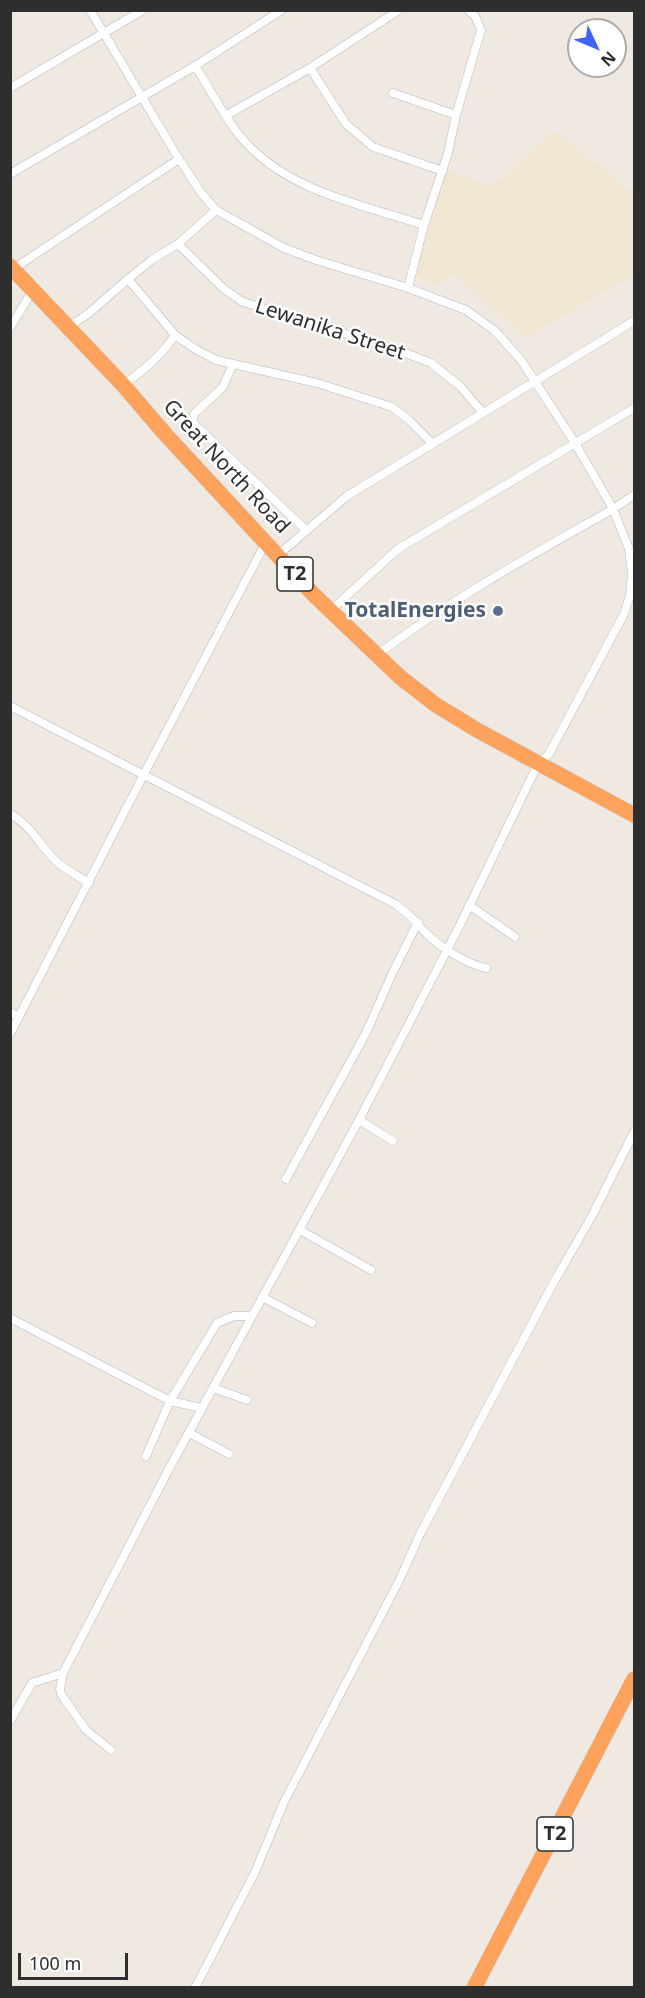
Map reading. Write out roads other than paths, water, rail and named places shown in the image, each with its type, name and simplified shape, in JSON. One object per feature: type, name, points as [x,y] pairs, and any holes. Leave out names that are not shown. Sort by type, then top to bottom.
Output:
[{"type":"highway","name":"Great North Road","points":[[12,267],[330,611],[400,677],[436,705],[538,764],[634,815]]},
{"type":"highway","name":"T2","points":[[474,1988],[634,1679]]},
{"type":"street","points":[[90,10],[179,159],[202,195],[216,210],[284,248],[408,288],[466,310],[495,331],[536,381],[613,509],[629,549],[632,574],[630,596],[624,614],[549,754],[538,764],[469,905],[300,1230],[202,1408],[63,1673],[61,1694],[86,1730],[111,1750]]},
{"type":"street","points":[[10,88],[143,10]]},
{"type":"street","points":[[10,174],[195,66],[282,10]]},
{"type":"street","points":[[227,115],[310,68],[399,10]]},
{"type":"street","points":[[408,288],[424,225],[443,171],[456,115],[481,30],[475,16],[468,10]]},
{"type":"street","points":[[195,66],[239,135],[257,154],[279,171],[307,187],[424,225]]},
{"type":"street","points":[[310,68],[346,124],[373,147],[443,171]]},
{"type":"street","points":[[393,93],[456,115]]},
{"type":"street","points":[[12,267],[179,159]]},
{"type":"street","points":[[68,327],[88,314],[153,259],[178,244],[216,210]]},
{"type":"street","name":"Lewanika Street","points":[[178,244],[224,288],[243,302],[395,349],[431,363],[460,386],[483,413]]},
{"type":"street","points":[[128,279],[175,335],[195,349],[216,360],[317,383],[392,407],[432,443]]},
{"type":"street","points":[[10,328],[33,290]]},
{"type":"street","points":[[278,555],[347,496],[634,321]]},
{"type":"street","points":[[123,385],[150,365],[165,350],[175,335]]},
{"type":"street","points":[[233,364],[223,387],[194,414],[192,422],[306,530]]},
{"type":"street","points":[[330,611],[398,549],[634,408]]},
{"type":"street","points":[[377,655],[419,623],[466,593],[634,495]]},
{"type":"street","points":[[10,1034],[266,542]]},
{"type":"street","points":[[10,706],[395,904],[410,914],[430,937],[477,966],[486,968]]},
{"type":"street","points":[[10,814],[21,820],[33,832],[58,863],[89,883]]},
{"type":"street","points":[[469,905],[515,937]]},
{"type":"street","points":[[286,1179],[366,1033],[418,922]]},
{"type":"street","points":[[10,1012],[20,1017]]},
{"type":"street","points":[[358,1119],[393,1141]]},
{"type":"street","points":[[195,1988],[255,1872],[284,1802],[400,1579],[420,1534],[555,1280],[592,1216],[634,1132]]},
{"type":"street","points":[[300,1230],[371,1270]]},
{"type":"street","points":[[262,1297],[312,1323]]},
{"type":"street","points":[[146,1456],[170,1401],[217,1323],[234,1316],[252,1316]]},
{"type":"street","points":[[10,1318],[170,1401],[202,1408]]},
{"type":"street","points":[[213,1388],[247,1400]]},
{"type":"street","points":[[189,1433],[229,1454]]},
{"type":"street","points":[[10,1721],[32,1683],[63,1673]]},
{"type":"place","name":"TotalEnergies","points":[[498,611]]}]
